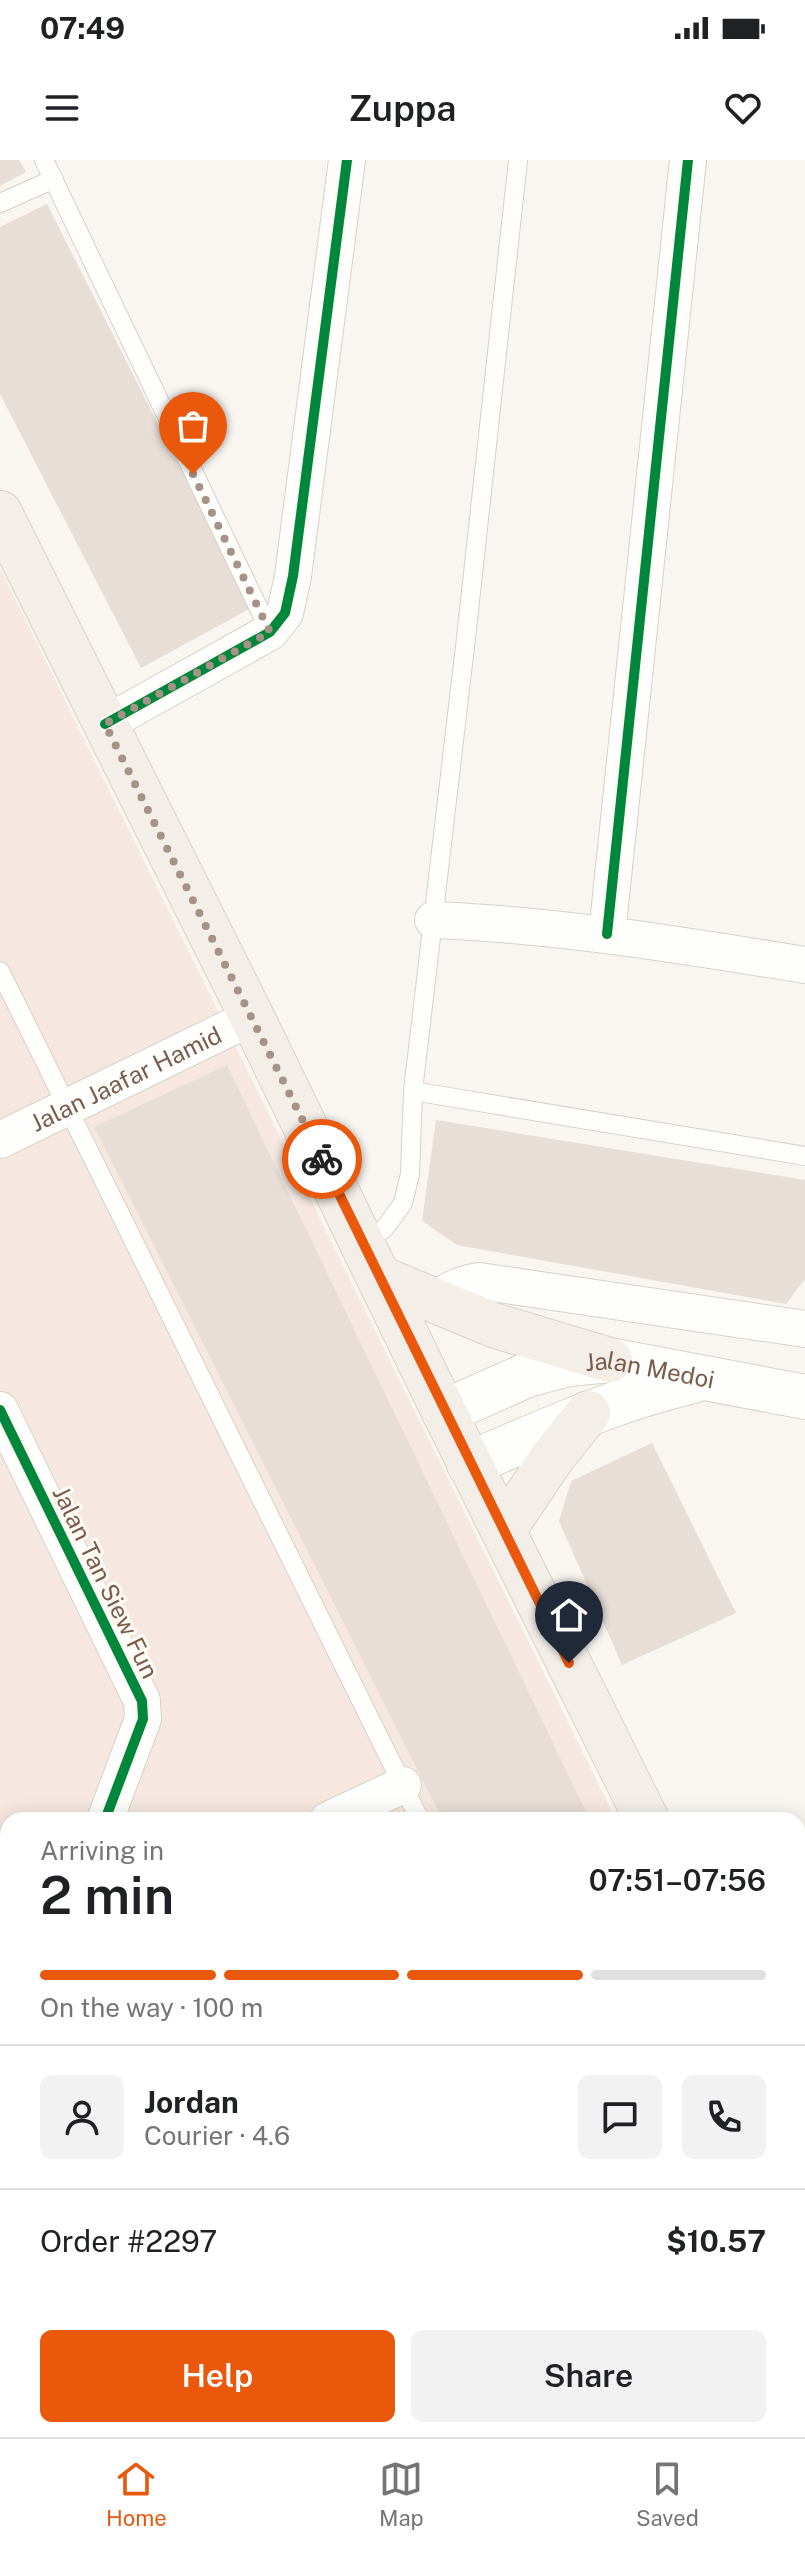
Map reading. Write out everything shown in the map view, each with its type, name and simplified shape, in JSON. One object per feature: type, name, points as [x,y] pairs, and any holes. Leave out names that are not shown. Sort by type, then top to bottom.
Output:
[{"type":"main road","points":[[0,513],[643,1812]]},
{"type":"main road","points":[[372,1261],[434,1302],[496,1326],[610,1360]]},
{"type":"main road","name":"Jalan Medoi","points":[[444,1412],[527,1375],[568,1364],[610,1360],[707,1378]]},
{"type":"main road","points":[[707,1378],[805,1397]]},
{"type":"main road","name":"Jalan Medoi","points":[[469,1464],[588,1413],[651,1391],[707,1378]]},
{"type":"main road","points":[[503,1531],[552,1458],[588,1413]]},
{"type":"street","points":[[105,724],[270,632],[285,613],[293,576],[347,160]]},
{"type":"street","points":[[607,934],[688,160]]},
{"type":"street","points":[[433,920],[514,923],[607,934],[805,965]]},
{"type":"street","name":"Jalan Jaafar Hamid","points":[[0,1140],[252,1017]]},
{"type":"street","points":[[434,1302],[462,1283],[479,1281],[805,1329]]},
{"type":"street","name":"Jalan Tan Siew Fun","points":[[0,1410],[142,1701],[143,1719],[108,1812]]},
{"type":"street","points":[[345,1812],[403,1785]]},
{"type":"lane","points":[[44,160],[270,632]]},
{"type":"lane","points":[[372,1261],[385,1228],[403,1203],[410,1174],[413,1091],[518,160]]},
{"type":"lane","points":[[0,203],[54,179]]},
{"type":"lane","points":[[0,971],[416,1812]]},
{"type":"lane","points":[[413,1091],[805,1156]]},
{"type":"shaded area","points":[[0,568],[612,1812],[0,1812]]},
{"type":"building","points":[[0,160],[19,160],[26,172],[0,186]]},
{"type":"building","points":[[47,204],[251,608],[141,668],[0,394],[0,227]]},
{"type":"building","points":[[227,1065],[586,1812],[439,1812],[94,1127]]},
{"type":"building","points":[[436,1120],[805,1180],[805,1279],[786,1304],[457,1245],[422,1221]]},
{"type":"building","points":[[652,1443],[736,1613],[622,1665],[559,1521],[571,1481]]},
{"type":"cycle path","points":[[105,724],[270,632],[285,613],[293,576],[347,160]]},
{"type":"cycle path","points":[[607,934],[688,160]]},
{"type":"cycle path","points":[[0,1410],[142,1701],[143,1719],[108,1812]]},
{"type":"way so far","points":[[193,474],[270,632],[105,724],[322,1159]]},
{"type":"route","points":[[322,1159],[569,1663]]}]
